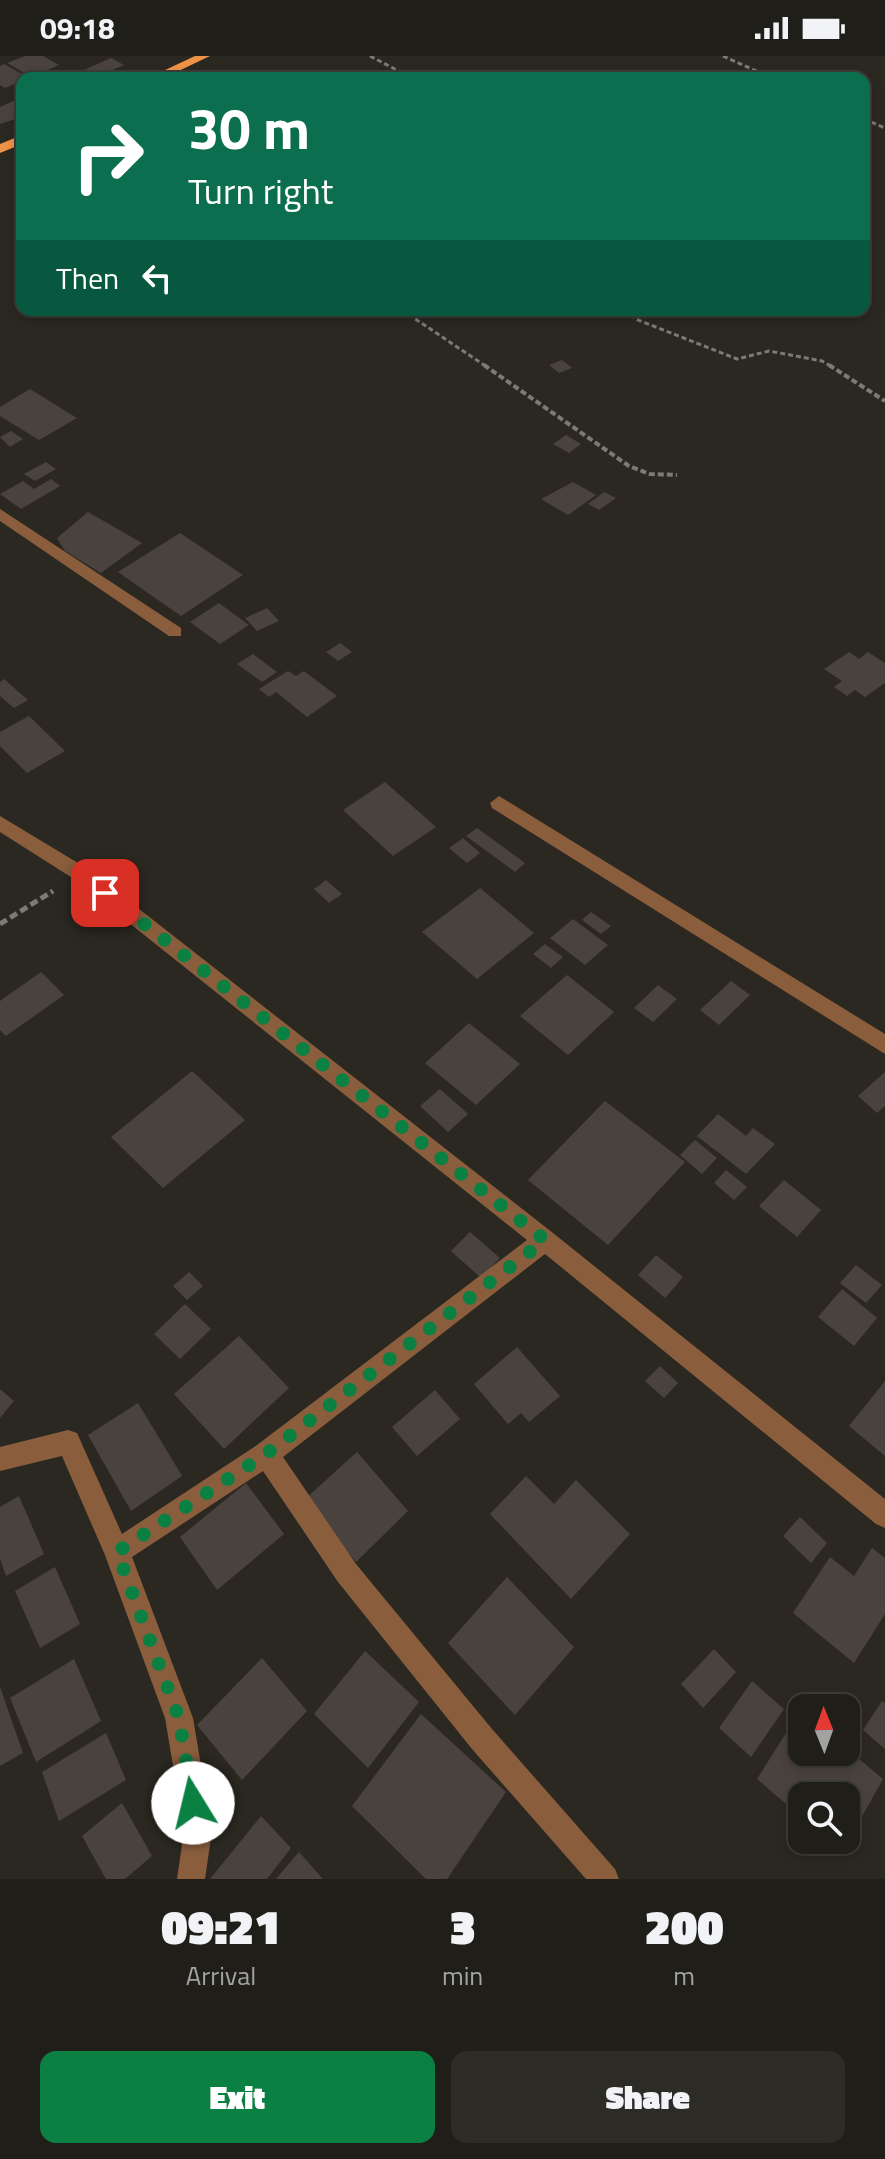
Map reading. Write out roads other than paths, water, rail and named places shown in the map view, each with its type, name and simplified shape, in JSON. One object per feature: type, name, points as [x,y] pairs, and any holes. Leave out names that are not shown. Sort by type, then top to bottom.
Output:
[{"type":"main road","points":[[168,72],[204,56]]},
{"type":"street","points":[[0,514],[175,632]]},
{"type":"street","points":[[499,803],[732,952],[885,1045]]},
{"type":"street","points":[[0,823],[81,874],[545,1240],[885,1515]]},
{"type":"street","points":[[117,1552],[266,1454],[545,1240]]},
{"type":"street","points":[[0,1459],[68,1442],[117,1552],[179,1718],[198,1831],[191,1879]]},
{"type":"street","points":[[266,1454],[347,1573],[482,1739],[605,1879]]}]
